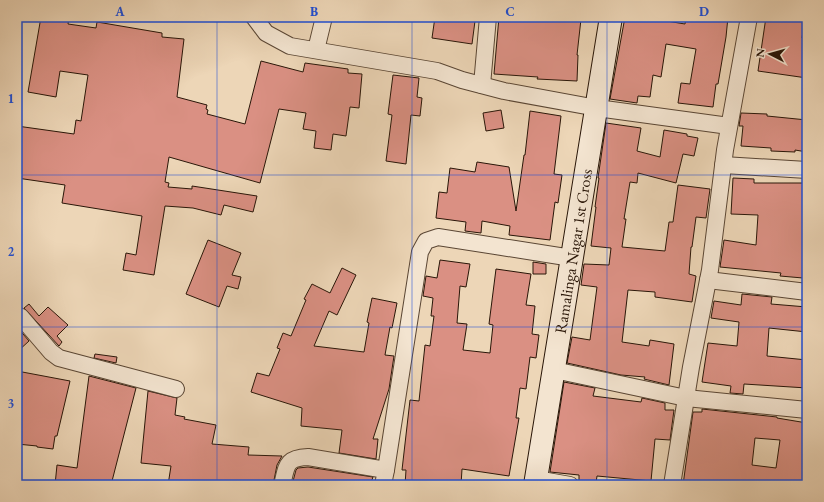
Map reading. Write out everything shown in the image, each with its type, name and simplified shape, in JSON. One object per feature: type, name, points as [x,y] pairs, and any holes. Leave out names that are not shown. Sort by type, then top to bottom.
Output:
[{"type":"street","points":[[254,17],[266,33],[290,46],[437,71],[504,91],[596,108],[729,126]]},
{"type":"street","points":[[316,50],[324,17]]},
{"type":"street","points":[[482,85],[488,17]]},
{"type":"street","name":"Ramalinga Nagar 1st Cross","points":[[535,482],[612,17]]},
{"type":"street","points":[[672,485],[686,398],[708,280],[729,126],[749,17]]},
{"type":"street","points":[[723,165],[807,170]]},
{"type":"street","points":[[282,485],[287,465],[295,458],[308,457],[384,477],[420,252],[426,241],[431,238],[438,237],[572,258]]},
{"type":"street","points":[[708,280],[807,292]]},
{"type":"street","points":[[17,316],[21,317],[51,352],[59,358],[176,389]]},
{"type":"street","points":[[554,370],[686,398],[807,410]]},
{"type":"street","points":[[535,482],[570,485]]},
{"type":"building","points":[[41,17],[69,17],[68,24],[96,28],[97,22],[162,33],[162,37],[184,39],[177,97],[207,105],[207,114],[245,124],[261,61],[303,72],[305,63],[348,69],[348,73],[362,74],[359,108],[350,107],[346,136],[333,134],[331,150],[314,148],[316,131],[303,129],[306,113],[279,109],[260,183],[169,157],[165,182],[169,183],[168,187],[192,189],[192,186],[257,196],[253,212],[224,205],[221,215],[193,208],[165,206],[154,275],[123,270],[126,253],[136,255],[142,216],[62,203],[65,185],[17,178],[17,126],[74,134],[76,120],[81,121],[88,75],[60,71],[56,97],[28,92]]},
{"type":"building","points":[[435,17],[475,21],[472,44],[432,38]]},
{"type":"building","points":[[499,17],[563,17],[581,19],[577,55],[577,81],[537,79],[538,77],[494,74]]},
{"type":"building","points":[[625,17],[642,17],[685,24],[686,17],[728,17],[726,37],[718,84],[716,84],[713,107],[678,103],[681,83],[690,84],[696,49],[666,44],[661,77],[653,75],[650,97],[638,96],[637,103],[610,99]]},
{"type":"building","points":[[766,17],[805,17],[802,38],[807,39],[807,78],[758,71]]},
{"type":"building","points":[[393,75],[419,78],[417,97],[422,98],[420,116],[411,115],[406,164],[386,161],[392,115],[388,114]]},
{"type":"building","points":[[501,110],[504,128],[486,131],[483,113]]},
{"type":"building","points":[[530,111],[561,116],[554,174],[562,175],[558,203],[555,202],[550,240],[509,235],[510,226],[482,221],[481,233],[465,231],[466,222],[436,218],[439,192],[447,193],[450,168],[475,172],[477,162],[509,167],[516,211]]},
{"type":"building","points":[[741,113],[767,114],[767,116],[807,120],[807,152],[795,150],[795,152],[771,151],[771,148],[741,146],[743,126],[739,126]]},
{"type":"building","points":[[606,123],[641,128],[637,151],[660,157],[664,130],[687,134],[687,136],[698,138],[694,156],[683,154],[676,183],[638,173],[637,183],[630,182],[624,219],[626,219],[622,247],[665,251],[669,222],[673,222],[678,185],[710,189],[706,218],[696,217],[691,247],[689,274],[696,276],[692,302],[655,297],[655,292],[628,290],[622,342],[649,346],[650,340],[674,344],[669,385],[644,379],[645,377],[621,375],[567,363],[572,337],[590,340],[597,287],[581,285],[584,264],[609,265],[611,248],[591,246],[598,178]]},
{"type":"building","points":[[733,178],[754,179],[754,183],[807,183],[807,224],[803,278],[780,276],[781,273],[720,267],[724,240],[756,245],[758,215],[731,214]]},
{"type":"building","points":[[208,240],[241,253],[232,275],[241,277],[238,289],[227,286],[219,307],[186,294]]},
{"type":"building","points":[[440,260],[470,264],[466,287],[460,286],[457,323],[467,324],[463,350],[490,353],[493,325],[489,324],[496,269],[531,274],[526,305],[535,306],[532,334],[539,335],[536,358],[530,357],[526,389],[520,388],[516,418],[519,418],[509,476],[462,469],[461,485],[405,485],[406,470],[402,470],[410,400],[419,401],[425,345],[430,346],[434,316],[431,316],[433,298],[423,296],[426,276],[437,278]]},
{"type":"building","points":[[533,262],[546,264],[546,274],[533,274]]},
{"type":"building","points":[[342,268],[356,275],[337,315],[329,311],[314,346],[364,352],[369,323],[367,322],[372,298],[397,303],[392,328],[390,327],[385,355],[394,356],[389,389],[373,439],[378,439],[376,459],[339,453],[342,430],[301,426],[302,408],[251,392],[257,373],[269,376],[280,349],[277,348],[283,333],[291,336],[306,300],[304,299],[312,284],[330,293]]},
{"type":"building","points":[[742,294],[772,297],[771,304],[807,307],[807,332],[769,328],[767,356],[807,360],[807,388],[744,384],[743,394],[730,393],[731,386],[702,382],[708,343],[737,346],[739,322],[711,318],[714,301],[741,305]]},
{"type":"building","points":[[29,304],[39,316],[48,307],[68,325],[57,336],[62,342],[59,346],[24,308]]},
{"type":"building","points":[[17,327],[29,341],[17,352]]},
{"type":"building","points":[[95,354],[117,357],[116,363],[94,358]]},
{"type":"building","points":[[17,371],[70,381],[57,436],[55,436],[53,449],[17,444]]},
{"type":"building","points":[[89,376],[136,388],[111,485],[55,485],[57,465],[77,468]]},
{"type":"building","points":[[564,382],[595,388],[593,396],[641,402],[642,398],[665,403],[665,410],[674,410],[670,440],[655,439],[651,481],[597,476],[596,483],[579,481],[579,475],[550,472]]},
{"type":"building","points":[[148,391],[177,398],[175,415],[185,417],[184,419],[216,425],[212,444],[249,447],[248,455],[282,456],[277,465],[273,485],[263,485],[247,481],[246,485],[168,485],[171,466],[141,463]]},
{"type":"building","points":[[702,409],[777,417],[807,423],[807,485],[683,485],[693,412],[702,412]],"holes":[[[755,438],[780,440],[776,468],[752,465]]]},
{"type":"building","points":[[308,467],[373,477],[370,485],[292,485],[296,470],[298,468]]}]
